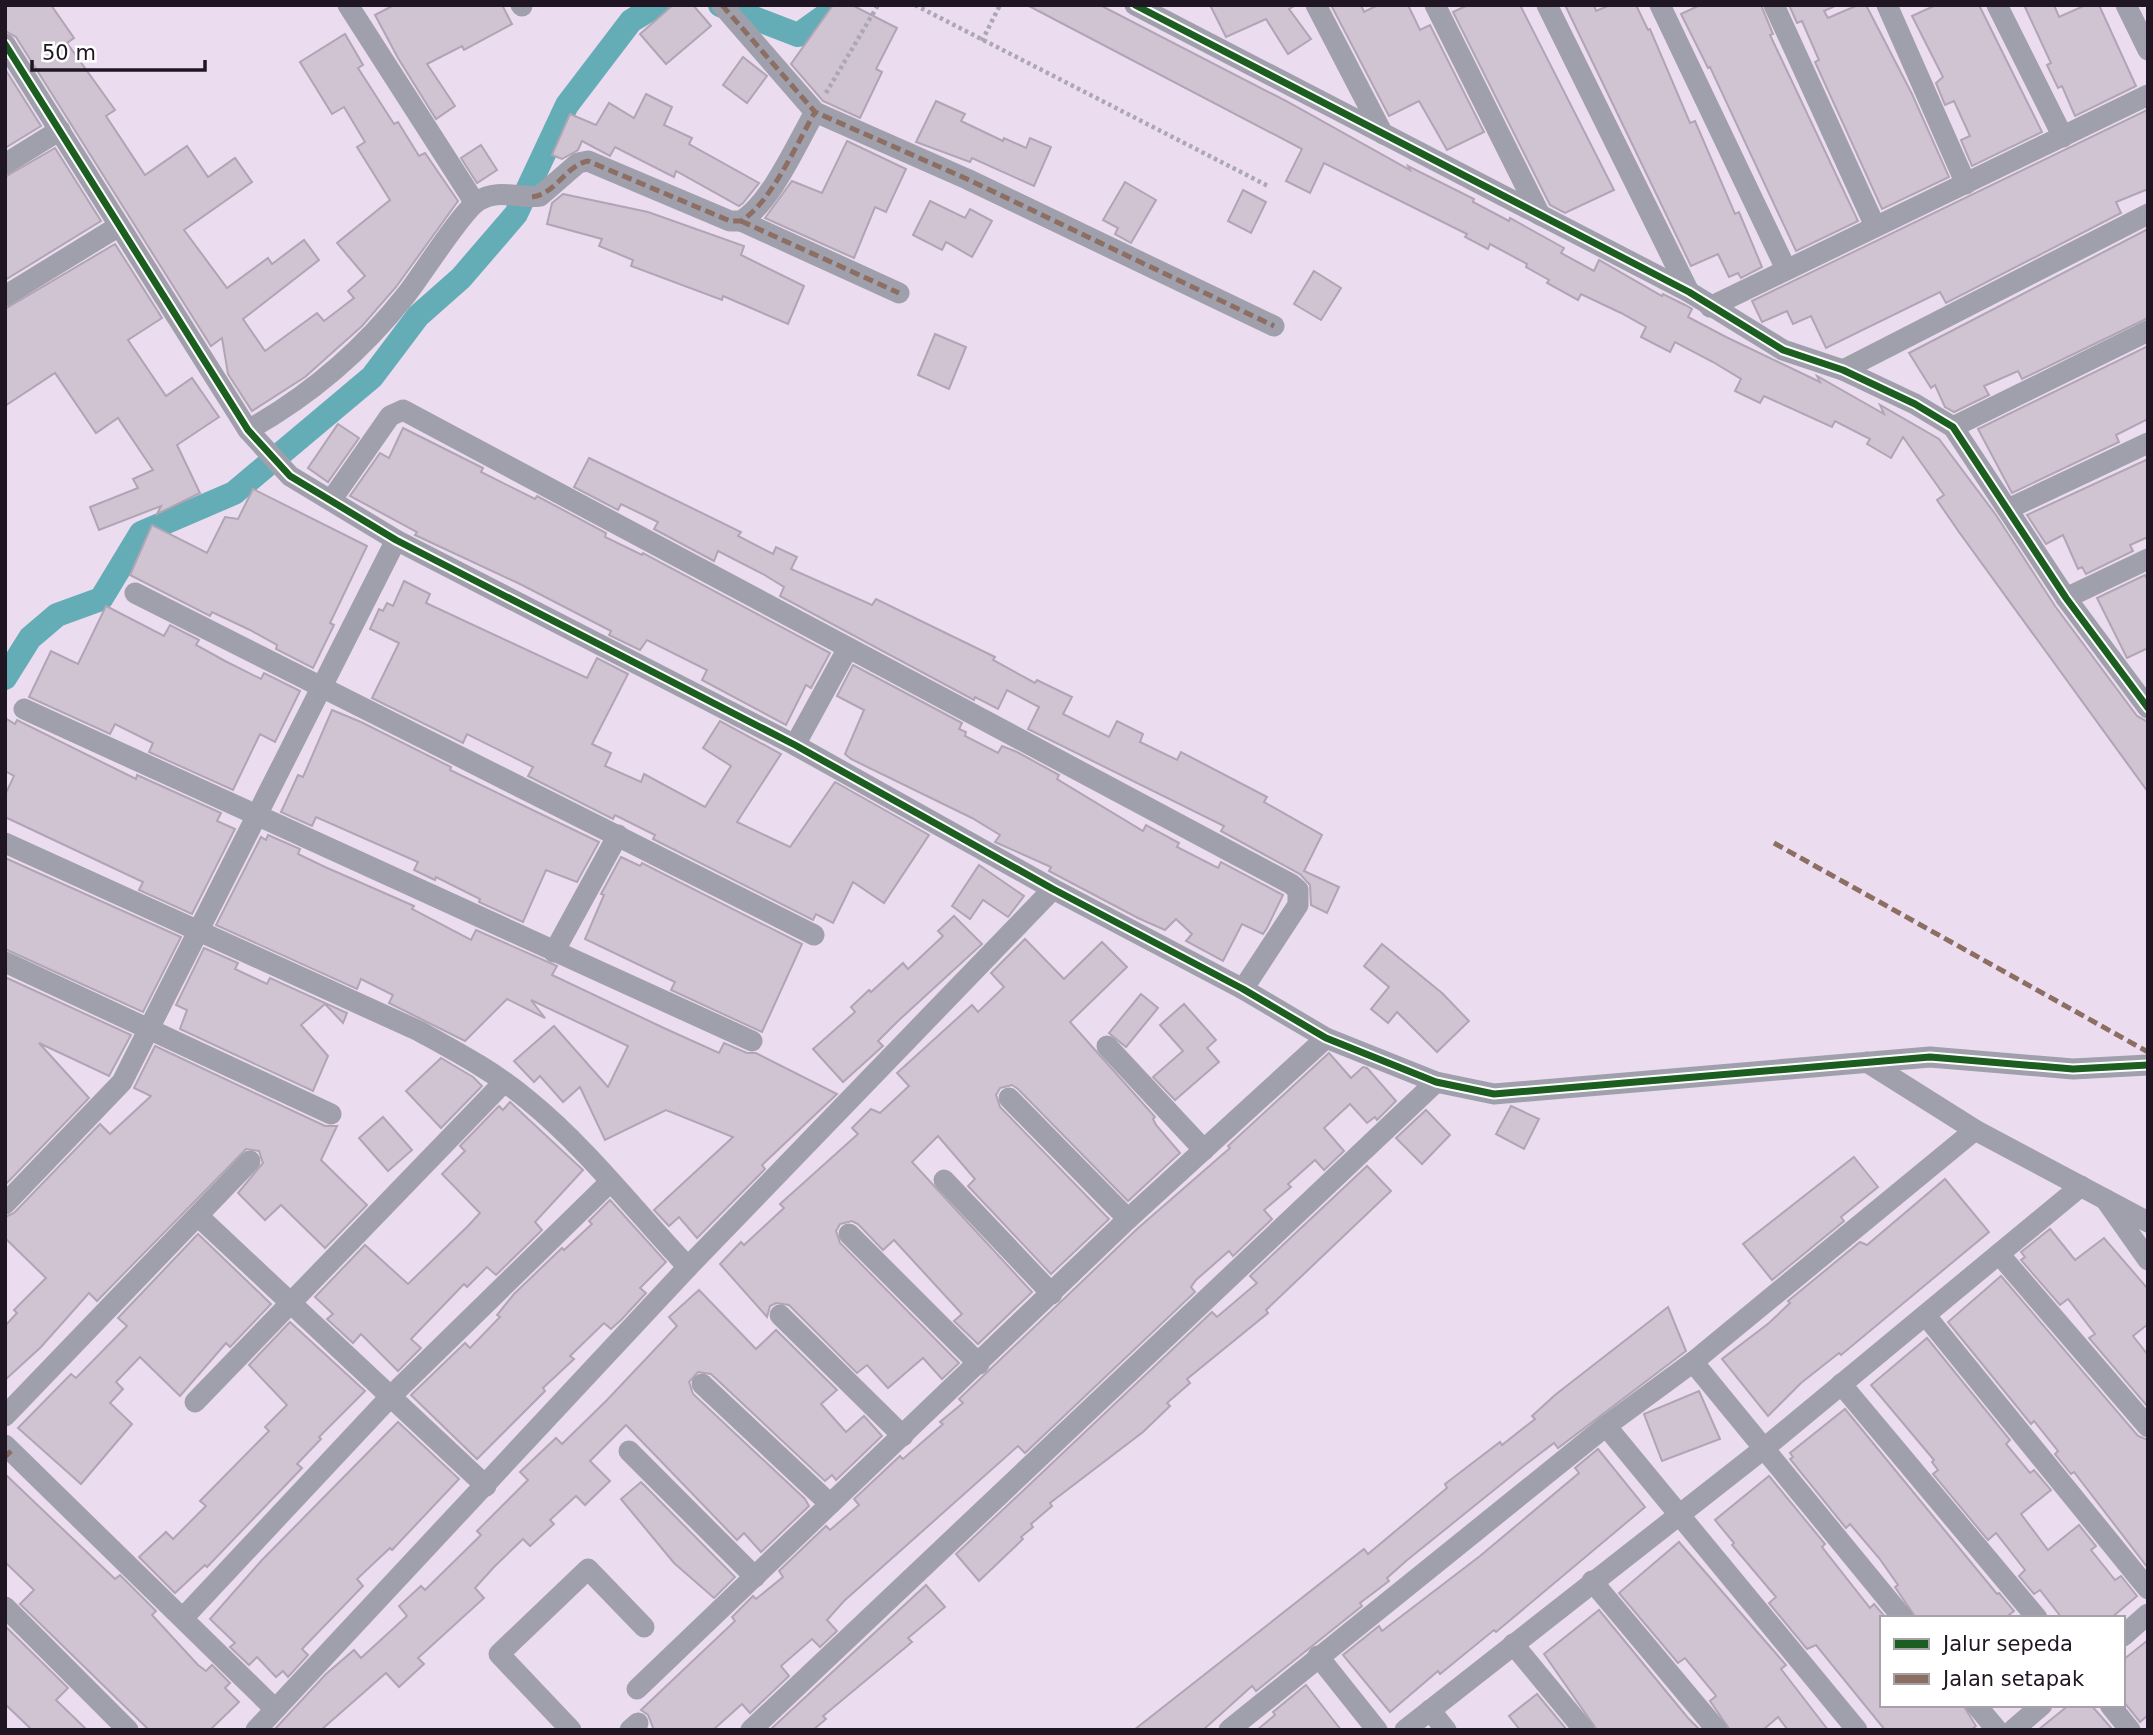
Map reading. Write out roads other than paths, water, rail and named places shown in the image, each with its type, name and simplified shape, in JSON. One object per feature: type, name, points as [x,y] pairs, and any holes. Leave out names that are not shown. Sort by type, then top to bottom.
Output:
[{"type":"street","points":[[348,5],[475,203]]},
{"type":"street","points":[[722,5],[815,112],[967,179],[1273,326]]},
{"type":"street","points":[[1135,5],[1689,292],[1783,350],[1843,370],[1915,404],[1953,427],[2066,598],[2138,678],[2148,708]]},
{"type":"street","points":[[1316,5],[1383,134]]},
{"type":"street","points":[[1435,5],[1540,215]]},
{"type":"street","points":[[1547,5],[1689,292]]},
{"type":"street","points":[[1660,5],[1786,269]]},
{"type":"street","points":[[1774,5],[1875,226]]},
{"type":"street","points":[[1887,5],[1966,184]]},
{"type":"street","points":[[1997,5],[2063,137]]},
{"type":"street","points":[[2126,5],[2148,50]]},
{"type":"street","points":[[5,44],[254,437],[290,476],[396,540],[795,745],[1053,889],[1243,989],[1326,1038],[1436,1082],[1494,1094],[1930,1057],[2073,1069],[2148,1065]]},
{"type":"street","points":[[1710,307],[2148,95]]},
{"type":"street","points":[[741,221],[753,211],[783,168],[815,112]]},
{"type":"street","points":[[5,164],[60,130]]},
{"type":"street","points":[[254,437],[364,343],[406,296],[475,203],[495,194],[532,197],[547,192],[578,163],[588,161],[730,221],[741,221],[898,293]]},
{"type":"street","points":[[1843,370],[2148,214]]},
{"type":"street","points":[[5,296],[119,226]]},
{"type":"street","points":[[1953,427],[2148,331]]},
{"type":"street","points":[[332,499],[390,416],[403,410],[1291,884],[1298,890],[1298,905],[1243,989]]},
{"type":"street","points":[[2008,509],[2148,443]]},
{"type":"street","points":[[5,1204],[122,1082],[318,688],[396,540]]},
{"type":"street","points":[[2066,598],[2148,559]]},
{"type":"street","points":[[135,593],[318,688],[618,835],[814,935]]},
{"type":"street","points":[[795,745],[848,648]]},
{"type":"street","points":[[24,709],[752,1041]]},
{"type":"street","points":[[554,952],[618,835]]},
{"type":"street","points":[[5,843],[419,1031],[504,1082],[561,1129],[688,1267]]},
{"type":"street","points":[[256,1730],[688,1267],[1053,889]]},
{"type":"street","points":[[5,962],[331,1114]]},
{"type":"street","points":[[637,1689],[1128,1219],[1326,1038]]},
{"type":"street","points":[[1107,1046],[1204,1150]]},
{"type":"street","points":[[1867,1062],[1975,1130],[2148,1222]]},
{"type":"street","points":[[195,1402],[504,1082]]},
{"type":"street","points":[[751,1730],[1436,1082]]},
{"type":"street","points":[[1009,1098],[1128,1219]]},
{"type":"street","points":[[1229,1730],[1606,1426],[1693,1362],[1975,1130]]},
{"type":"street","points":[[5,1416],[250,1161]]},
{"type":"street","points":[[944,1180],[1052,1294]]},
{"type":"street","points":[[184,1617],[391,1396],[609,1183]]},
{"type":"street","points":[[1405,1730],[1762,1450],[2081,1186]]},
{"type":"street","points":[[2104,1198],[2148,1260]]},
{"type":"street","points":[[198,1216],[486,1486]]},
{"type":"street","points":[[849,1234],[979,1364]]},
{"type":"street","points":[[2000,1254],[2148,1427]]},
{"type":"street","points":[[780,1315],[903,1436]]},
{"type":"street","points":[[1926,1317],[2148,1589]]},
{"type":"street","points":[[1693,1362],[1762,1450],[1901,1616]]},
{"type":"street","points":[[702,1384],[830,1504]]},
{"type":"street","points":[[1841,1384],[2035,1616]]},
{"type":"street","points":[[1606,1426],[1857,1730]]},
{"type":"street","points":[[5,1445],[184,1617],[275,1709]]},
{"type":"street","points":[[629,1451],[755,1577]]},
{"type":"street","points":[[571,1730],[499,1654],[588,1569],[644,1627]]},
{"type":"street","points":[[1592,1581],[1717,1730]]},
{"type":"street","points":[[5,1607],[128,1730]]},
{"type":"street","points":[[2125,1634],[2148,1614]]},
{"type":"street","points":[[1513,1644],[1584,1730]]},
{"type":"street","points":[[1318,1656],[1377,1730]]},
{"type":"street","points":[[1978,1707],[1997,1730]]},
{"type":"street","points":[[2013,1730],[2040,1707]]},
{"type":"street","points":[[2112,1707],[2130,1730]]},
{"type":"street","points":[[1430,1710],[1446,1730]]},
{"type":"waterway","points":[[5,678],[30,638],[57,615],[101,599],[141,533],[234,493],[372,377],[418,316],[461,278],[516,214],[567,105],[631,21],[657,5]]},
{"type":"waterway","points":[[720,5],[798,35],[840,5]]}]
